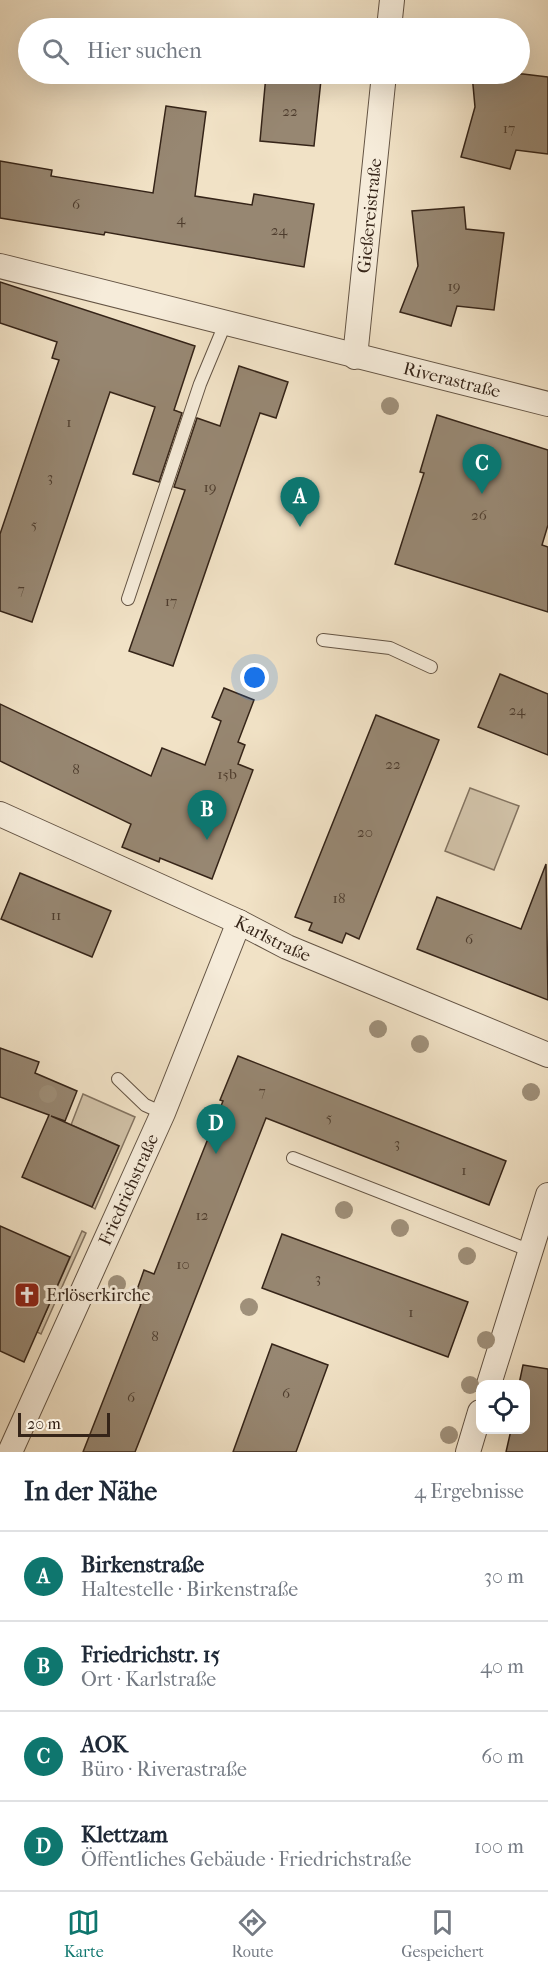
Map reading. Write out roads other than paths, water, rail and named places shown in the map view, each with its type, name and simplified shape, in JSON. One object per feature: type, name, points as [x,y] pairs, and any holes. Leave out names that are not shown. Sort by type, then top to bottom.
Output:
[{"type":"street","points":[[390,18],[392,0]]},
{"type":"street","name":"Gießereistraße","points":[[355,357],[383,84]]},
{"type":"street","name":"Riverastraße","points":[[0,266],[548,404]]},
{"type":"street","name":"Karlstraße","points":[[0,814],[239,922],[287,947],[548,1055]]},
{"type":"street","name":"Friedrichstraße","points":[[10,1452],[163,1113],[239,922]]},
{"type":"street","points":[[490,1380],[548,1195]]},
{"type":"street","points":[[468,1452],[476,1425]]},
{"type":"lane","points":[[128,599],[200,384],[225,324]]},
{"type":"lane","points":[[323,640],[390,648],[431,667]]},
{"type":"lane","points":[[118,1079],[145,1105],[163,1113]]},
{"type":"lane","points":[[293,1158],[531,1251]]},
{"type":"place","name":"AOK","points":[[482,494]]},
{"type":"place","name":"Birkenstraße","points":[[300,527]]},
{"type":"place","name":"Friedrichstr. 15","points":[[207,840]]},
{"type":"place","name":"Klettzam","points":[[216,1154]]},
{"type":"place","name":"Erlöserkirche","points":[[27,1295]]}]
